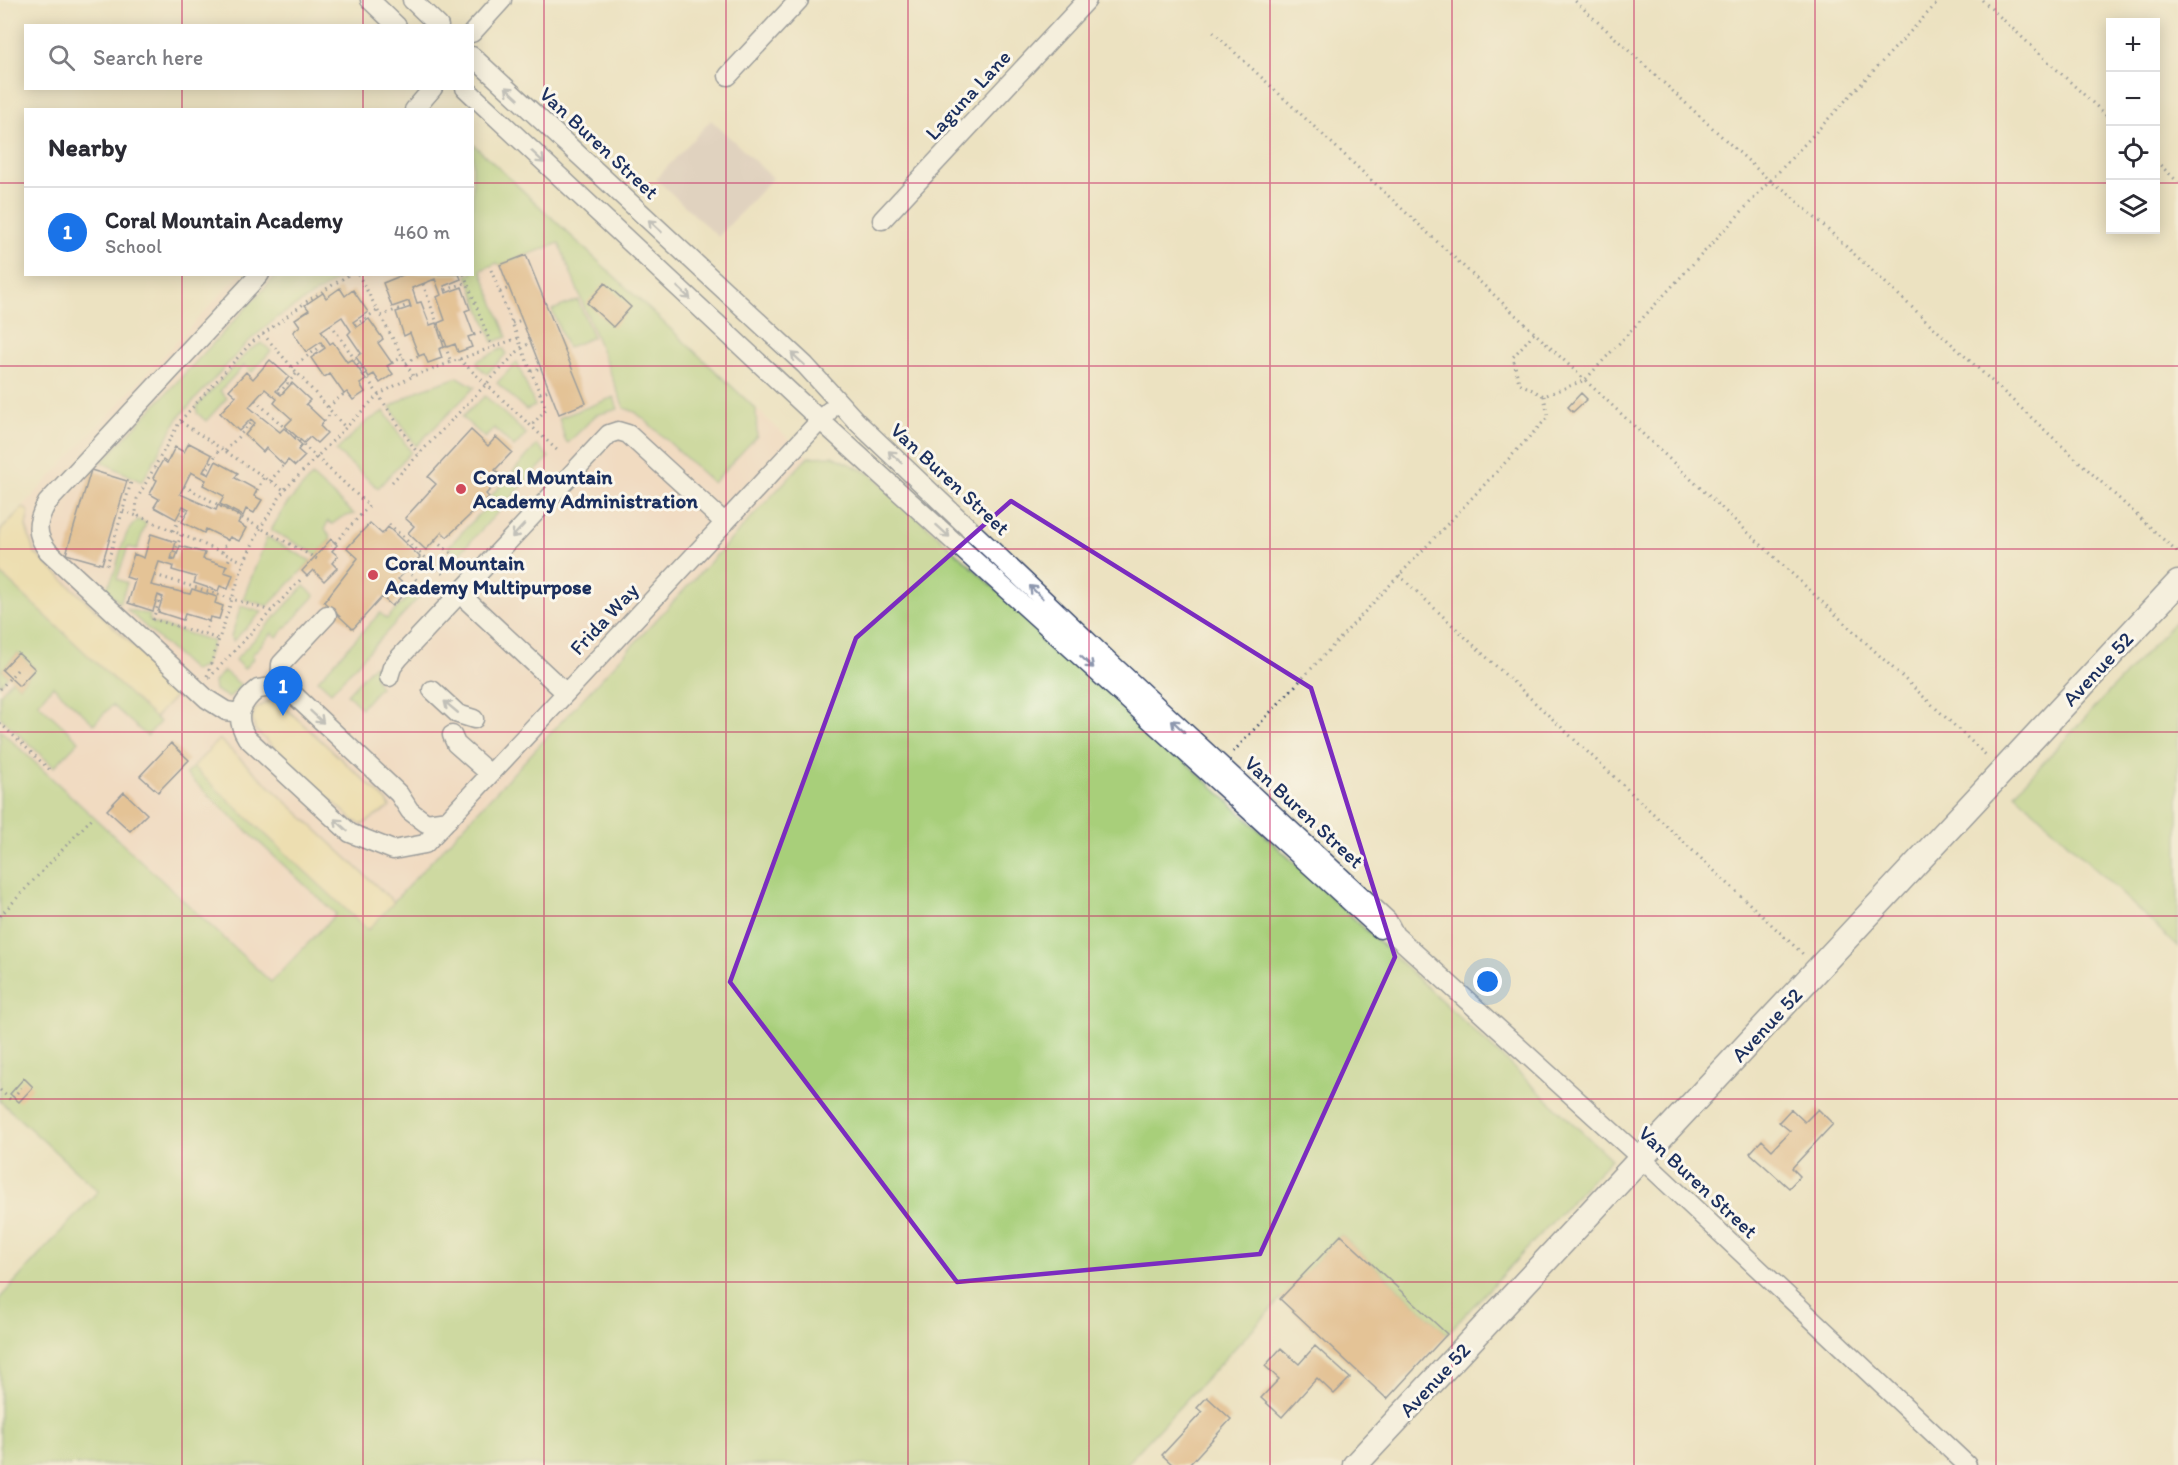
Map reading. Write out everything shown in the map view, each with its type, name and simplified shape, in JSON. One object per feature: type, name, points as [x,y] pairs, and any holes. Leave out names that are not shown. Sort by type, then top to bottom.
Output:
[{"type":"main road","name":"Avenue 52","points":[[1355,1465],[2178,583]]},
{"type":"street","points":[[370,0],[396,24]]},
{"type":"street","points":[[412,0],[437,24]]},
{"type":"street","points":[[474,31],[502,0]]},
{"type":"street","points":[[728,76],[799,0]]},
{"type":"street","name":"Laguna Lane","points":[[882,220],[1087,0]]},
{"type":"street","name":"Van Buren Street","points":[[474,58],[805,365],[838,401],[1221,766],[1387,920],[1395,935]]},
{"type":"street","points":[[416,108],[431,90]]},
{"type":"street","name":"Van Buren Street","points":[[467,90],[718,326],[816,425],[1359,912],[1379,928],[1395,935],[1642,1160],[1967,1465]]},
{"type":"street","points":[[258,276],[46,503],[39,516],[37,528],[39,540],[202,695],[226,711],[240,714],[248,697],[258,689],[280,686],[290,691],[399,794],[410,812],[426,823],[448,820]]},
{"type":"street","name":"Frida Way","points":[[240,714],[241,728],[247,738],[350,833],[393,850],[425,844],[838,401]]},
{"type":"street","points":[[389,677],[396,662],[609,434],[618,431],[628,434],[725,523]]},
{"type":"street","points":[[460,594],[566,693]]},
{"type":"street","points":[[280,686],[280,664],[327,615]]},
{"type":"street","points":[[432,690],[458,714],[474,718]]},
{"type":"street","points":[[452,735],[456,744],[490,774]]},
{"type":"path","points":[[1574,0],[1770,181],[1786,191],[2178,553]]},
{"type":"path","points":[[1534,333],[1513,357],[1519,383],[1545,396],[1585,380],[1940,0]]},
{"type":"path","points":[[1983,0],[2106,115]]},
{"type":"path","points":[[1214,32],[2003,771]]},
{"type":"path","points":[[2160,165],[2178,182]]},
{"type":"path","points":[[491,270],[546,409],[531,426]]},
{"type":"path","points":[[139,516],[136,512],[137,499],[180,421],[263,334],[306,302],[347,276]]},
{"type":"path","points":[[359,276],[413,376]]},
{"type":"path","points":[[465,276],[492,347]]},
{"type":"path","points":[[446,290],[467,282]]},
{"type":"path","points":[[423,284],[451,362]]},
{"type":"path","points":[[500,292],[509,288]]},
{"type":"path","points":[[381,316],[410,304]]},
{"type":"path","points":[[355,325],[378,310]]},
{"type":"path","points":[[512,323],[522,320]]},
{"type":"path","points":[[331,324],[418,454]]},
{"type":"path","points":[[474,335],[486,331]]},
{"type":"path","points":[[263,334],[344,426]]},
{"type":"path","points":[[303,577],[206,681],[244,562],[261,527],[284,490],[344,426],[378,395],[413,376],[518,338]]},
{"type":"path","points":[[392,482],[522,347],[531,343]]},
{"type":"path","points":[[292,367],[323,345]]},
{"type":"path","points":[[406,363],[419,356]]},
{"type":"path","points":[[392,363],[403,357]]},
{"type":"path","points":[[459,359],[558,452]]},
{"type":"path","points":[[531,371],[540,368]]},
{"type":"path","points":[[279,393],[297,373]]},
{"type":"path","points":[[540,393],[549,390]]},
{"type":"path","points":[[328,407],[344,394]]},
{"type":"path","points":[[1221,766],[1548,417],[1545,396]]},
{"type":"path","points":[[255,400],[369,506],[332,546]]},
{"type":"path","points":[[324,421],[332,412]]},
{"type":"path","points":[[180,421],[284,490]]},
{"type":"path","points":[[225,451],[253,421]]},
{"type":"path","points":[[206,473],[220,447]]},
{"type":"path","points":[[270,481],[284,465]]},
{"type":"path","points":[[256,490],[264,477]]},
{"type":"path","points":[[107,566],[131,482]]},
{"type":"path","points":[[184,486],[319,560]]},
{"type":"path","points":[[173,531],[186,508]]},
{"type":"path","points":[[123,511],[244,562]]},
{"type":"path","points":[[389,524],[444,575]]},
{"type":"path","points":[[173,560],[180,535]]},
{"type":"path","points":[[222,553],[228,540]]},
{"type":"path","points":[[435,541],[459,559]]},
{"type":"path","points":[[226,566],[230,556]]},
{"type":"path","points":[[407,570],[428,592]]},
{"type":"path","points":[[155,574],[271,611]]},
{"type":"path","points":[[1399,575],[1819,969]]},
{"type":"path","points":[[161,596],[153,619],[219,639]]},
{"type":"path","points":[[205,634],[209,621]]},
{"type":"path","points":[[0,689],[18,669]]},
{"type":"path","points":[[0,723],[51,771]]},
{"type":"path","points":[[0,916],[93,817]]},
{"type":"path","points":[[0,1090],[11,1100],[21,1088]]},
{"type":"highlighted area","points":[[1011,501],[1311,688],[1395,957],[1260,1254],[957,1282],[730,982],[856,638]]},
{"type":"shaded area","points":[[711,120],[773,178],[718,237],[656,179]]},
{"type":"shaded area","points":[[474,145],[808,457],[112,1204],[0,1101],[0,531],[238,276],[474,276]]},
{"type":"green space","points":[[474,145],[756,409],[757,436],[713,483],[646,421],[635,412],[624,408],[559,243],[481,270],[507,337],[493,342],[467,276],[474,276]]},
{"type":"green space","points":[[276,276],[343,276],[278,317],[248,342],[179,417],[142,482],[102,462]]},
{"type":"green space","points":[[578,300],[593,337],[567,348],[552,310]]},
{"type":"green space","points":[[262,343],[271,351],[252,372],[244,365],[220,391],[227,398],[206,421],[197,413],[197,406],[249,350]]},
{"type":"green space","points":[[504,349],[506,354],[487,374],[478,366],[477,361]]},
{"type":"green space","points":[[517,362],[535,406],[526,410],[497,383]]},
{"type":"green space","points":[[458,377],[475,387],[416,446],[390,407],[419,390]]},
{"type":"green space","points":[[485,396],[526,434],[514,447],[494,428],[485,438],[462,417]]},
{"type":"green space","points":[[614,397],[618,409],[596,415],[568,443],[565,440],[559,418]]},
{"type":"green space","points":[[384,411],[411,452],[378,488],[336,451],[366,422]]},
{"type":"green space","points":[[537,445],[549,457],[458,555],[448,547],[492,501],[489,498]]},
{"type":"green space","points":[[833,456],[870,474],[1227,800],[1611,1159],[1447,1334],[1341,1235],[1125,1465],[0,1465],[0,1298],[98,1191],[0,1101],[0,730],[271,982],[336,914],[186,774],[193,767],[368,929],[808,457]]},
{"type":"green space","points":[[312,476],[354,514],[342,517],[332,524],[328,521],[325,528],[331,539],[317,555],[271,530],[286,505]]},
{"type":"green space","points":[[138,520],[146,523],[137,549],[128,547],[117,579],[127,583],[120,603],[105,589],[114,572],[126,534]]},
{"type":"green space","points":[[267,537],[311,561],[268,606],[243,599]]},
{"type":"green space","points":[[0,573],[160,722],[147,736],[112,705],[94,724],[53,686],[38,703],[79,741],[54,767],[0,717],[0,694],[12,680],[19,686],[35,669],[18,653],[2,670],[8,676],[0,685]]},
{"type":"green space","points":[[304,586],[315,596],[277,637],[272,633],[252,655],[254,658],[244,669],[235,660]]},
{"type":"green space","points":[[417,587],[423,593],[331,692],[318,680],[380,613],[387,619]]},
{"type":"green space","points":[[241,606],[262,612],[233,641],[231,637]]},
{"type":"green space","points":[[126,609],[150,615],[149,619],[153,623],[213,641],[204,667],[194,671]]},
{"type":"green space","points":[[2178,618],[2178,947],[2015,793]]},
{"type":"green space","points":[[374,665],[378,669],[375,678],[380,687],[361,708],[347,694]]},
{"type":"green space","points":[[224,671],[241,685],[229,698],[215,690],[214,682]]},
{"type":"sand","points":[[23,507],[29,512],[26,526],[34,552],[181,690],[155,718],[0,573],[0,531]]},
{"type":"sand","points":[[269,701],[280,703],[387,801],[390,807],[362,825],[354,821],[255,730],[252,718],[255,709]]},
{"type":"sand","points":[[219,739],[394,902],[368,930],[193,767]]},
{"type":"building","points":[[526,255],[586,403],[559,414],[500,265]]},
{"type":"building","points":[[400,276],[460,276],[461,279],[444,286],[446,293],[462,287],[470,309],[465,311],[474,335],[468,337],[472,347],[458,352],[455,344],[447,347],[438,323],[445,320],[437,297],[441,295],[435,279],[412,288],[417,303],[421,302],[430,325],[436,323],[444,347],[439,349],[442,358],[428,363],[424,354],[419,356],[410,333],[404,336],[396,312],[411,307],[409,301],[392,307],[383,283]]},
{"type":"building","points":[[605,283],[631,307],[613,327],[587,303]]},
{"type":"building","points":[[340,288],[345,296],[353,290],[368,312],[353,322],[357,327],[369,319],[383,339],[378,343],[392,363],[387,366],[393,374],[380,383],[374,374],[369,377],[356,357],[361,353],[348,334],[351,331],[342,317],[321,331],[330,344],[333,342],[347,362],[352,359],[366,380],[360,384],[365,392],[353,400],[347,392],[344,394],[330,374],[324,377],[311,358],[325,348],[321,342],[306,352],[293,332],[300,326],[295,319],[309,310],[305,305],[323,293],[326,298]]},
{"type":"building","points":[[270,360],[289,377],[276,391],[281,395],[292,383],[310,400],[306,404],[324,421],[320,426],[327,433],[317,443],[310,437],[304,443],[285,426],[292,419],[274,403],[277,399],[265,389],[249,407],[280,432],[284,428],[302,445],[298,450],[305,456],[295,466],[288,460],[284,465],[266,448],[263,452],[245,435],[255,423],[251,419],[239,431],[220,413],[236,396],[229,390],[246,372],[253,379]]},
{"type":"building","points":[[1581,393],[1587,399],[1573,412],[1568,407]]},
{"type":"building","name":"Coral Mountain Academy Administration","points":[[471,430],[488,446],[496,437],[512,452],[495,470],[502,477],[486,494],[489,497],[447,537],[442,532],[426,550],[408,533],[414,526],[405,518],[436,484],[428,477]]},
{"type":"building","points":[[189,443],[212,455],[203,472],[209,475],[216,461],[238,473],[235,478],[257,490],[254,496],[262,500],[254,513],[246,509],[243,516],[220,504],[224,496],[203,485],[206,480],[191,472],[180,494],[216,510],[218,505],[241,517],[238,523],[246,528],[239,541],[230,537],[228,540],[206,529],[204,533],[182,522],[189,509],[183,506],[176,519],[154,507],[159,499],[150,494],[157,480],[153,478],[163,460],[167,463],[175,447],[184,452]]},
{"type":"building","points":[[91,470],[127,481],[102,564],[66,554]]},
{"type":"building","name":"Coral Mountain Academy Multipurpose","points":[[370,523],[382,534],[388,527],[420,557],[398,579],[409,589],[392,606],[382,597],[353,629],[324,602],[358,558],[347,548]]},
{"type":"building","points":[[151,534],[176,542],[171,559],[175,560],[180,546],[205,553],[203,559],[226,566],[224,572],[233,575],[228,589],[220,586],[218,591],[194,583],[196,577],[172,570],[173,566],[159,562],[151,585],[190,594],[192,589],[217,597],[215,603],[223,606],[219,619],[210,617],[209,621],[185,614],[183,620],[158,612],[163,597],[158,595],[153,611],[128,603],[135,580],[126,577],[134,554],[144,558]]},
{"type":"building","points":[[331,539],[337,545],[332,551],[338,556],[332,563],[337,568],[324,581],[313,570],[307,576],[302,571]]},
{"type":"building","points":[[18,653],[35,669],[19,686],[2,670]]},
{"type":"building","points":[[171,743],[189,760],[158,792],[140,776]]},
{"type":"building","points":[[124,792],[147,814],[130,831],[107,810]]},
{"type":"building","points":[[24,1078],[33,1087],[19,1102],[10,1094]]},
{"type":"building","points":[[1791,1109],[1805,1122],[1818,1109],[1833,1124],[1792,1168],[1800,1176],[1789,1188],[1750,1153],[1762,1140],[1772,1150],[1790,1131],[1779,1122]]},
{"type":"building","points":[[1341,1235],[1447,1334],[1387,1399],[1280,1299]]},
{"type":"building","points":[[1315,1346],[1350,1378],[1334,1394],[1317,1378],[1282,1417],[1261,1398],[1279,1379],[1265,1366],[1281,1348],[1299,1364]]},
{"type":"building","points":[[1207,1397],[1231,1419],[1189,1465],[1173,1465],[1162,1455],[1202,1412],[1197,1408]]},
{"type":"place","name":"Coral Mountain Academy Administration","points":[[461,489]]},
{"type":"place","name":"Coral Mountain Academy Multipurpose","points":[[373,575]]},
{"type":"place","name":"Coral Mountain Academy","points":[[283,716]]}]
